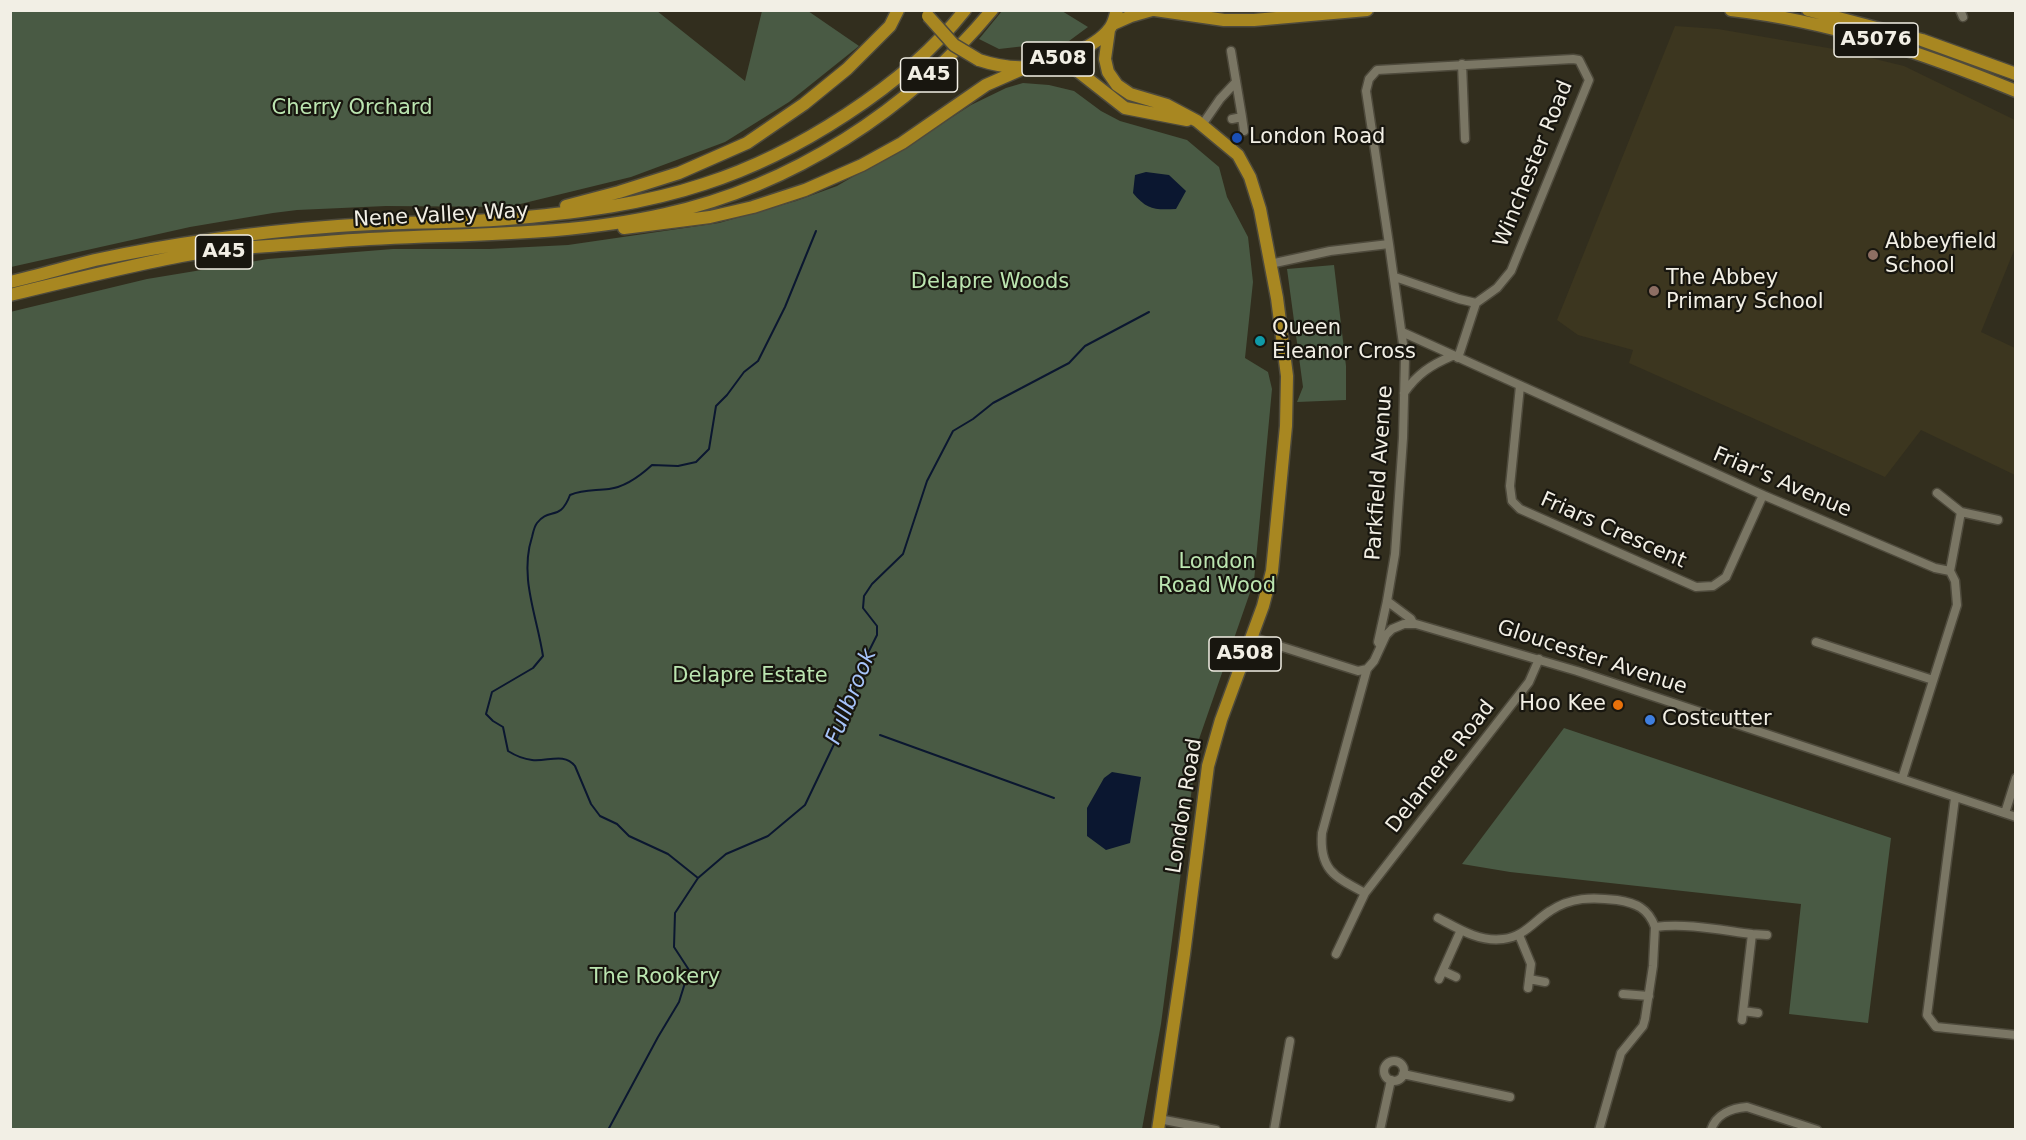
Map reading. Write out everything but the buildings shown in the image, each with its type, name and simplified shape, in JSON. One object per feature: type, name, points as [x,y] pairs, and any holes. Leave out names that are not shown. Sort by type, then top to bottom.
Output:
[{"type":"highway","points":[[516,218],[629,189],[679,172],[747,143],[804,104],[847,69],[890,26],[898,10]]},
{"type":"highway","name":"Nene Valley Way","points":[[10,282],[95,261],[182,244],[339,226],[516,218],[588,210],[659,197],[740,171],[780,152],[848,113],[914,62],[966,10]]},
{"type":"highway","name":"Nene Valley Way","points":[[10,295],[183,256],[341,241],[593,225],[664,214],[710,202],[746,189],[834,146],[858,130],[926,78],[972,35],[992,10]]},
{"type":"highway","name":"A508","points":[[926,13],[954,45],[979,60],[994,65],[1027,67],[1056,60],[1093,43],[1111,27],[1117,10]]},
{"type":"highway","points":[[1111,27],[1131,16],[1154,10],[1224,20],[1254,20],[1367,10]]},
{"type":"highway","name":"A5076","points":[[1731,10],[1812,23],[1850,32],[1903,48],[2016,91]]},
{"type":"highway","name":"A5076","points":[[1808,10],[1825,12],[1922,40],[2016,74]]},
{"type":"highway","name":"London Road","points":[[1111,27],[1105,59],[1108,72],[1117,85],[1130,94],[1167,105],[1200,123],[1238,155],[1250,177],[1260,209],[1282,332],[1287,376],[1286,426],[1272,571],[1263,606],[1221,720],[1208,766],[1181,977],[1158,1124]]},
{"type":"highway","name":"London Road","points":[[1056,60],[1074,68],[1125,108],[1200,123]]},
{"type":"highway","points":[[442,235],[526,238],[710,217],[753,207],[805,190],[862,165],[902,143],[986,86],[1027,67]]},
{"type":"street","points":[[1231,51],[1244,131]]},
{"type":"street","name":"Winchester Road","points":[[1389,244],[1366,92],[1369,79],[1377,70],[1573,58],[1579,60],[1588,80],[1511,272],[1497,288],[1476,303]]},
{"type":"street","points":[[1462,64],[1465,139]]},
{"type":"street","points":[[1200,123],[1235,83]]},
{"type":"street","points":[[1232,119],[1242,117]]},
{"type":"street","points":[[1270,264],[1330,251],[1389,244]]},
{"type":"street","name":"Parkfield Avenue","points":[[1380,646],[1378,642],[1395,554],[1405,358],[1389,244]]},
{"type":"street","points":[[1395,278],[1459,300],[1476,303],[1455,357],[1424,370],[1412,381],[1404,393]]},
{"type":"street","name":"Friar's Avenue","points":[[1402,332],[1763,495],[1935,568],[1950,571]]},
{"type":"street","name":"Friars Crescent","points":[[1520,386],[1509,486],[1512,501],[1520,510],[1696,587],[1713,586],[1726,577],[1763,495]]},
{"type":"street","points":[[1937,493],[1961,512],[1998,519]]},
{"type":"street","points":[[1902,779],[1957,605],[1955,581],[1950,571],[1961,512]]},
{"type":"street","points":[[1365,893],[1341,880],[1325,864],[1321,849],[1322,833],[1367,669],[1376,657],[1386,635],[1392,629],[1413,623],[1387,601]]},
{"type":"street","name":"Gloucester Avenue","points":[[1413,623],[1539,659],[2016,817]]},
{"type":"street","points":[[1251,637],[1358,671],[1367,669]]},
{"type":"street","points":[[1816,642],[1933,680]]},
{"type":"street","name":"Delamere Road","points":[[1336,954],[1365,893],[1529,682],[1539,659]]},
{"type":"street","points":[[2005,813],[2016,778]]},
{"type":"street","points":[[1955,798],[1927,1015],[1936,1027],[2016,1035]]},
{"type":"street","points":[[1438,918],[1461,930],[1493,940],[1519,935],[1549,912],[1575,900],[1586,898],[1631,902],[1646,910],[1655,927],[1649,996],[1643,1026],[1621,1053],[1599,1130]]},
{"type":"street","points":[[1655,927],[1689,926],[1767,935]]},
{"type":"street","points":[[1456,977],[1441,975],[1461,930]]},
{"type":"street","points":[[1752,934],[1742,1015],[1758,1013]]},
{"type":"street","points":[[1519,935],[1530,964],[1529,984],[1545,982]]},
{"type":"street","points":[[1623,994],[1649,996]]},
{"type":"street","points":[[1274,1130],[1290,1041]]},
{"type":"street","points":[[1390,1062],[1400,1064],[1404,1069],[1403,1074],[1400,1079],[1391,1080],[1384,1072],[1385,1066],[1390,1062]]},
{"type":"street","points":[[1403,1074],[1510,1097]]},
{"type":"street","points":[[1380,1130],[1391,1080]]},
{"type":"street","points":[[1711,1130],[1714,1122],[1722,1115],[1735,1108],[1747,1107],[1817,1130]]},
{"type":"street","points":[[1158,1124],[1216,1130]]},
{"type":"shaded area","name":"Abbeyfield School","points":[[1675,26],[1718,29],[1834,49],[1904,66],[2015,120],[2015,248],[1981,332],[2015,348],[2015,475],[1921,430],[1885,477],[1629,363],[1633,350],[1578,335],[1557,320]]},
{"type":"green space","name":"Cherry Orchard","points":[[10,11],[657,11],[745,81],[762,11],[808,11],[859,46],[789,102],[725,142],[631,177],[508,207],[386,206],[273,213],[190,227],[11,267]]},
{"type":"green space","points":[[1002,11],[1062,11],[1088,27],[1069,41],[999,49],[979,39]]},
{"type":"green space","name":"Delapre Estate","points":[[1023,83],[1049,85],[1074,91],[1101,111],[1120,121],[1187,140],[1219,167],[1227,197],[1248,237],[1253,282],[1245,358],[1268,372],[1272,389],[1254,581],[1198,742],[1161,1024],[1142,1129],[11,1129],[10,312],[147,279],[268,259],[393,249],[489,249],[568,245],[719,223],[796,201],[837,186],[971,105],[1006,88]]},
{"type":"green space","points":[[1334,265],[1346,366],[1346,400],[1297,402],[1303,387],[1287,269]]},
{"type":"green space","points":[[1564,728],[1891,838],[1868,1023],[1789,1014],[1801,904],[1510,872],[1462,864]]},
{"type":"water","points":[[1146,172],[1169,175],[1186,191],[1176,209],[1152,208],[1133,193],[1135,175]]},
{"type":"water","points":[[1112,772],[1141,777],[1130,843],[1106,850],[1087,836],[1087,808],[1104,778]]},
{"type":"waterway","points":[[698,878],[668,854],[629,836],[617,824],[600,816],[591,804],[575,766],[571,762],[561,758],[529,760],[508,751],[503,727],[486,714],[492,692],[533,668],[543,656],[530,596],[527,567],[528,552],[537,523],[541,518],[562,509],[570,495],[621,486],[652,465],[678,466],[696,462],[709,449],[716,406],[744,372],[758,361],[785,307],[816,231]]},
{"type":"waterway","name":"Fullbrook","points":[[608,1130],[679,1002],[689,970],[674,947],[675,913],[698,878],[726,854],[768,836],[805,805],[847,717],[864,661],[877,635],[877,626],[863,608],[864,596],[872,584],[903,554],[927,481],[953,431],[993,403],[1069,363],[1085,346],[1149,312]]},
{"type":"waterway","points":[[880,735],[1054,798]]},
{"type":"place","name":"London Road","points":[[1237,138]]},
{"type":"place","name":"Abbeyfield School","points":[[1873,255]]},
{"type":"place","name":"The Abbey Primary School","points":[[1654,291]]},
{"type":"place","name":"Queen Eleanor Cross","points":[[1260,341]]},
{"type":"place","name":"Hoo Kee","points":[[1618,705]]},
{"type":"place","name":"Costcutter","points":[[1650,720]]},
{"type":"park label","name":"Delapre Woods","points":[[990,283]]},
{"type":"park label","name":"London Road Wood","points":[[1217,575]]},
{"type":"park label","name":"The Rookery","points":[[655,978]]}]
